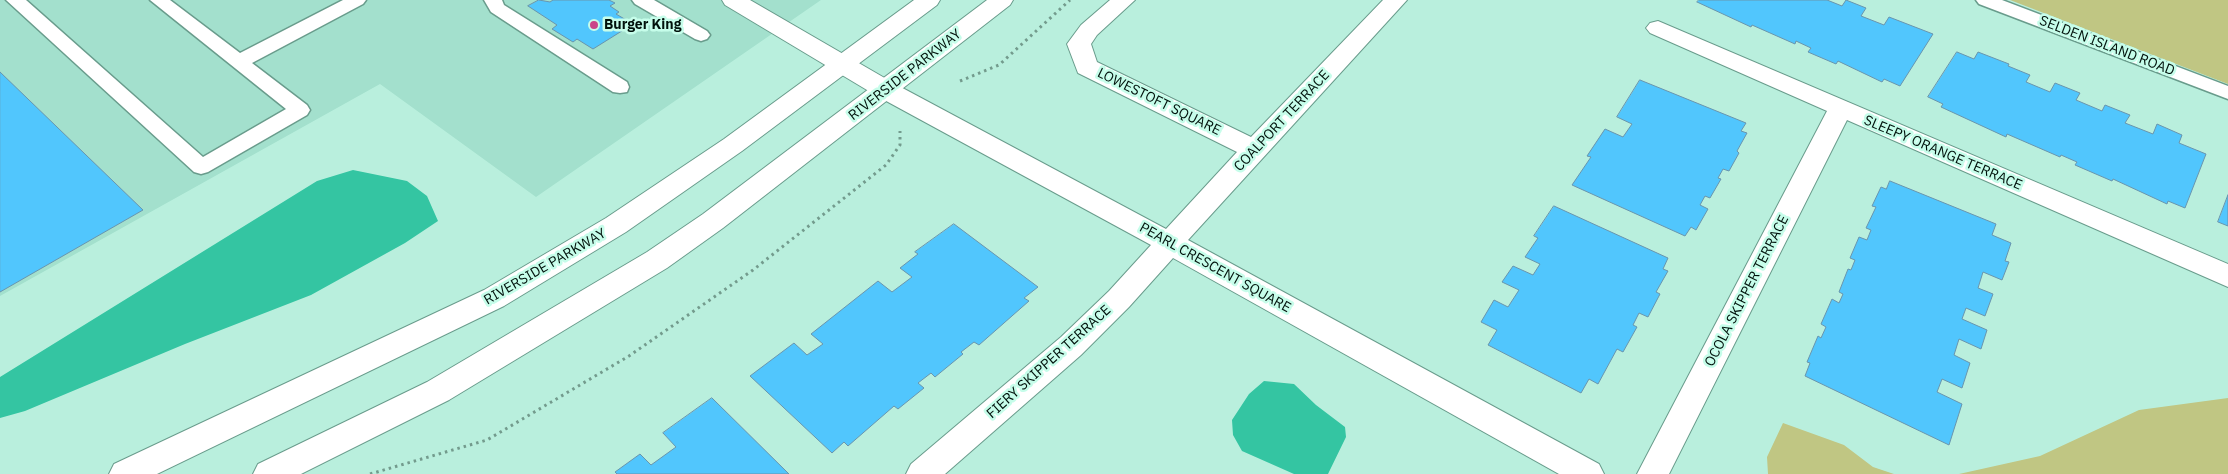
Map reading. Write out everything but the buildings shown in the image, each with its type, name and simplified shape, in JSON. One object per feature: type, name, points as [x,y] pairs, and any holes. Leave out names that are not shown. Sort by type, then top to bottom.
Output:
[{"type":"street","name":"RIVERSIDE PARKWAY","points":[[125,474],[494,298],[616,225],[733,146],[929,0]]},
{"type":"street","name":"RIVERSIDE PARKWAY","points":[[269,474],[438,391],[602,295],[657,260],[886,90],[1002,0]]},
{"type":"street","name":"LOWESTOFT SQUARE","points":[[1124,0],[1089,30],[1079,44],[1087,67],[1254,150]]},
{"type":"street","name":"COALPORT TERRACE","points":[[1170,243],[1254,150],[1396,0]]},
{"type":"street","name":"PEARL CRESCENT SQUARE","points":[[744,3],[842,65],[886,90],[1170,243],[1588,474]]},
{"type":"street","name":"SLEEPY ORANGE TERRACE","points":[[1658,28],[2228,276]]},
{"type":"street","name":"OCOLA SKIPPER TERRACE","points":[[1653,474],[1841,108]]},
{"type":"street","name":"FIERY SKIPPER TERRACE","points":[[922,474],[1071,346],[1119,299],[1170,243]]},
{"type":"lane","points":[[15,0],[201,167],[300,110],[159,0]]},
{"type":"lane","points":[[238,62],[357,0]]},
{"type":"lane","points":[[493,0],[497,8],[620,87]]},
{"type":"lane","points":[[641,0],[701,35]]},
{"type":"lane","name":"SELDEN ISLAND ROAD","points":[[1985,0],[2228,93]]},
{"type":"path","points":[[960,81],[999,65],[1070,0]]},
{"type":"path","points":[[370,474],[487,440],[629,356],[753,270],[886,165],[900,145],[900,131]]},
{"type":"shaded area","points":[[0,0],[821,0],[536,197],[380,84],[0,296]]},
{"type":"shaded area","points":[[2010,0],[2228,0],[2228,84]]},
{"type":"shaded area","points":[[353,170],[407,181],[427,196],[438,221],[405,243],[311,295],[185,344],[25,411],[0,418],[0,377],[317,181]]},
{"type":"shaded area","points":[[1264,381],[1294,384],[1316,405],[1345,427],[1346,437],[1328,474],[1294,474],[1242,451],[1233,435],[1232,420],[1249,394]]},
{"type":"shaded area","points":[[2228,398],[2228,474],[1959,474],[2040,456],[2139,410]]},
{"type":"shaded area","points":[[1783,423],[1844,445],[1873,467],[1894,474],[1768,474],[1767,457]]},
{"type":"place","name":"Burger King","points":[[594,25]]}]
